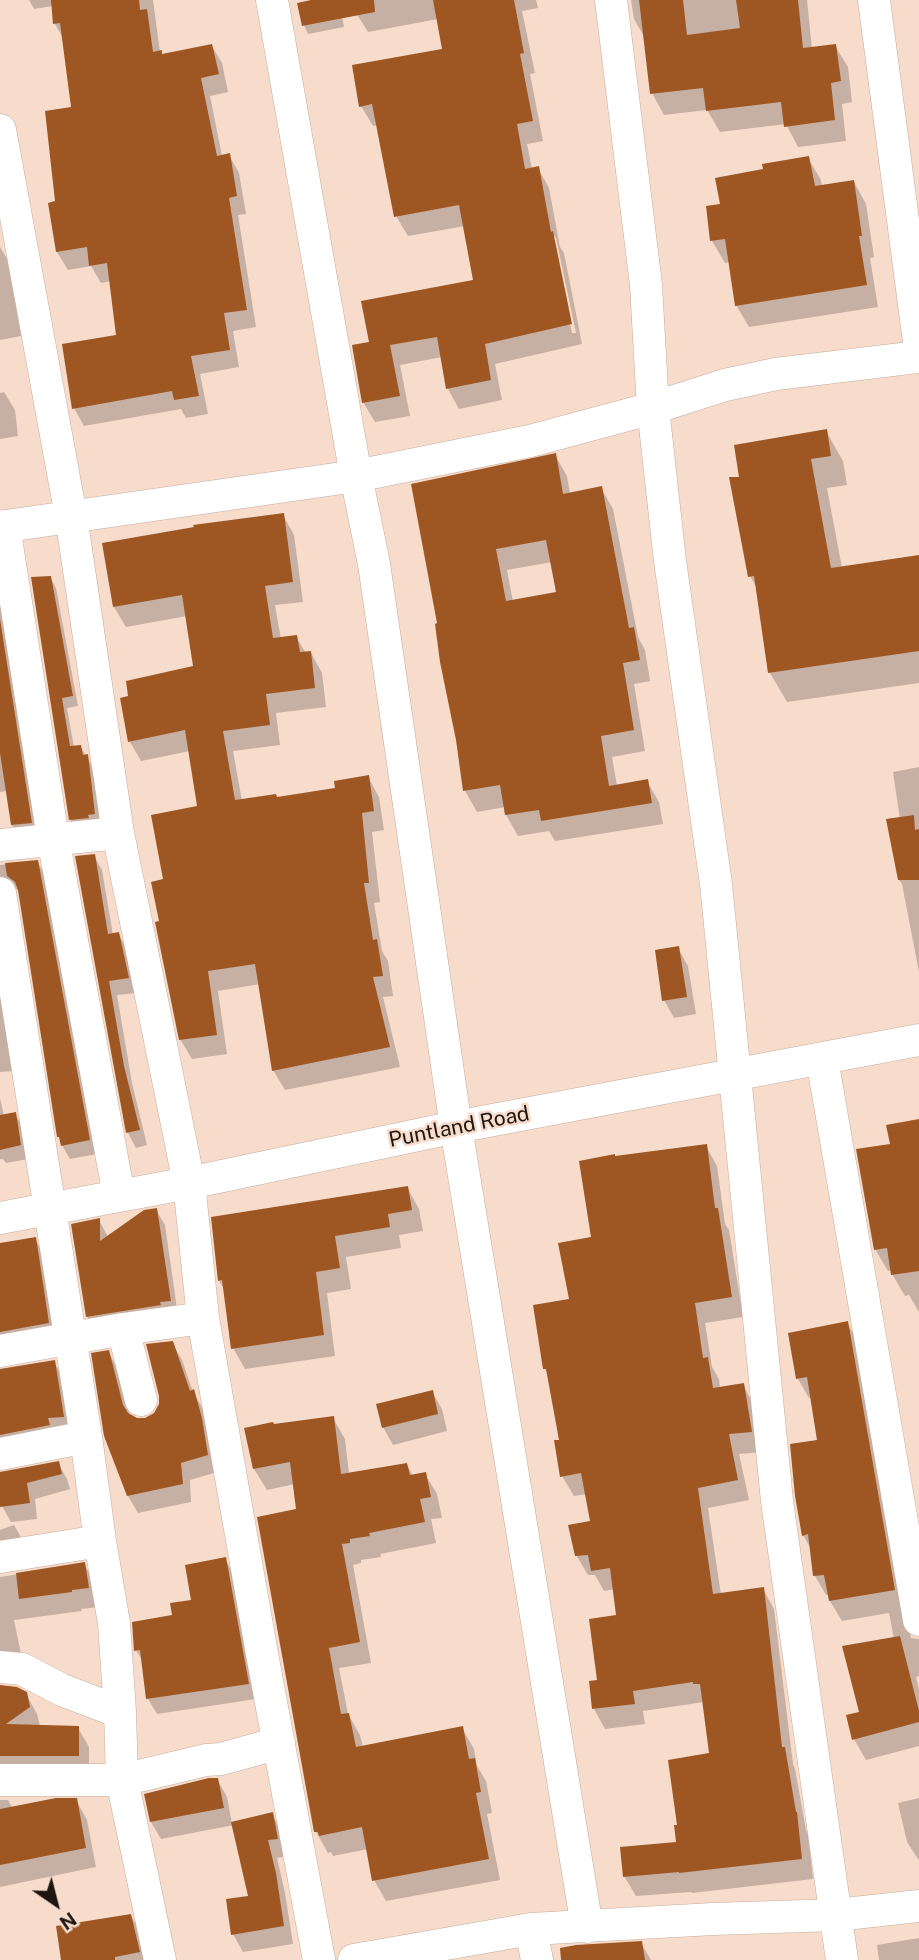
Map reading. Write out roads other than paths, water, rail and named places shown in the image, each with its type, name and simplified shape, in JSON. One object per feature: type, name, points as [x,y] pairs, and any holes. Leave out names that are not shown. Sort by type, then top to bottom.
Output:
[{"type":"street","points":[[272,0],[374,564],[456,1127],[587,1927]]},
{"type":"street","points":[[611,0],[646,285],[653,408],[670,561],[716,884],[776,1501],[842,1960]]},
{"type":"street","points":[[874,0],[919,342]]},
{"type":"street","points":[[0,130],[71,516],[118,833],[189,1184],[203,1318],[319,1960]]},
{"type":"street","points":[[119,1196],[53,838],[2,526],[356,476],[530,441],[653,408],[725,385],[763,377],[919,357]]},
{"type":"street","points":[[0,845],[118,833]]},
{"type":"street","points":[[0,893],[114,1623],[122,1780],[160,1960]]},
{"type":"street","name":"Puntland Road","points":[[0,1215],[189,1184],[456,1127],[919,1040]]},
{"type":"street","points":[[822,1059],[919,1620]]},
{"type":"street","points":[[0,1351],[203,1318]]},
{"type":"street","points":[[123,1329],[141,1400]]},
{"type":"street","points":[[0,1454],[86,1437]]},
{"type":"street","points":[[0,1557],[100,1541]]},
{"type":"street","points":[[0,1667],[22,1669],[62,1690],[120,1712]]},
{"type":"street","points":[[0,1780],[122,1780],[206,1760],[221,1759],[279,1743]]},
{"type":"street","points":[[354,1960],[437,1952],[531,1929],[836,1915],[919,1906]]},
{"type":"street","points":[[531,1929],[537,1960]]}]
